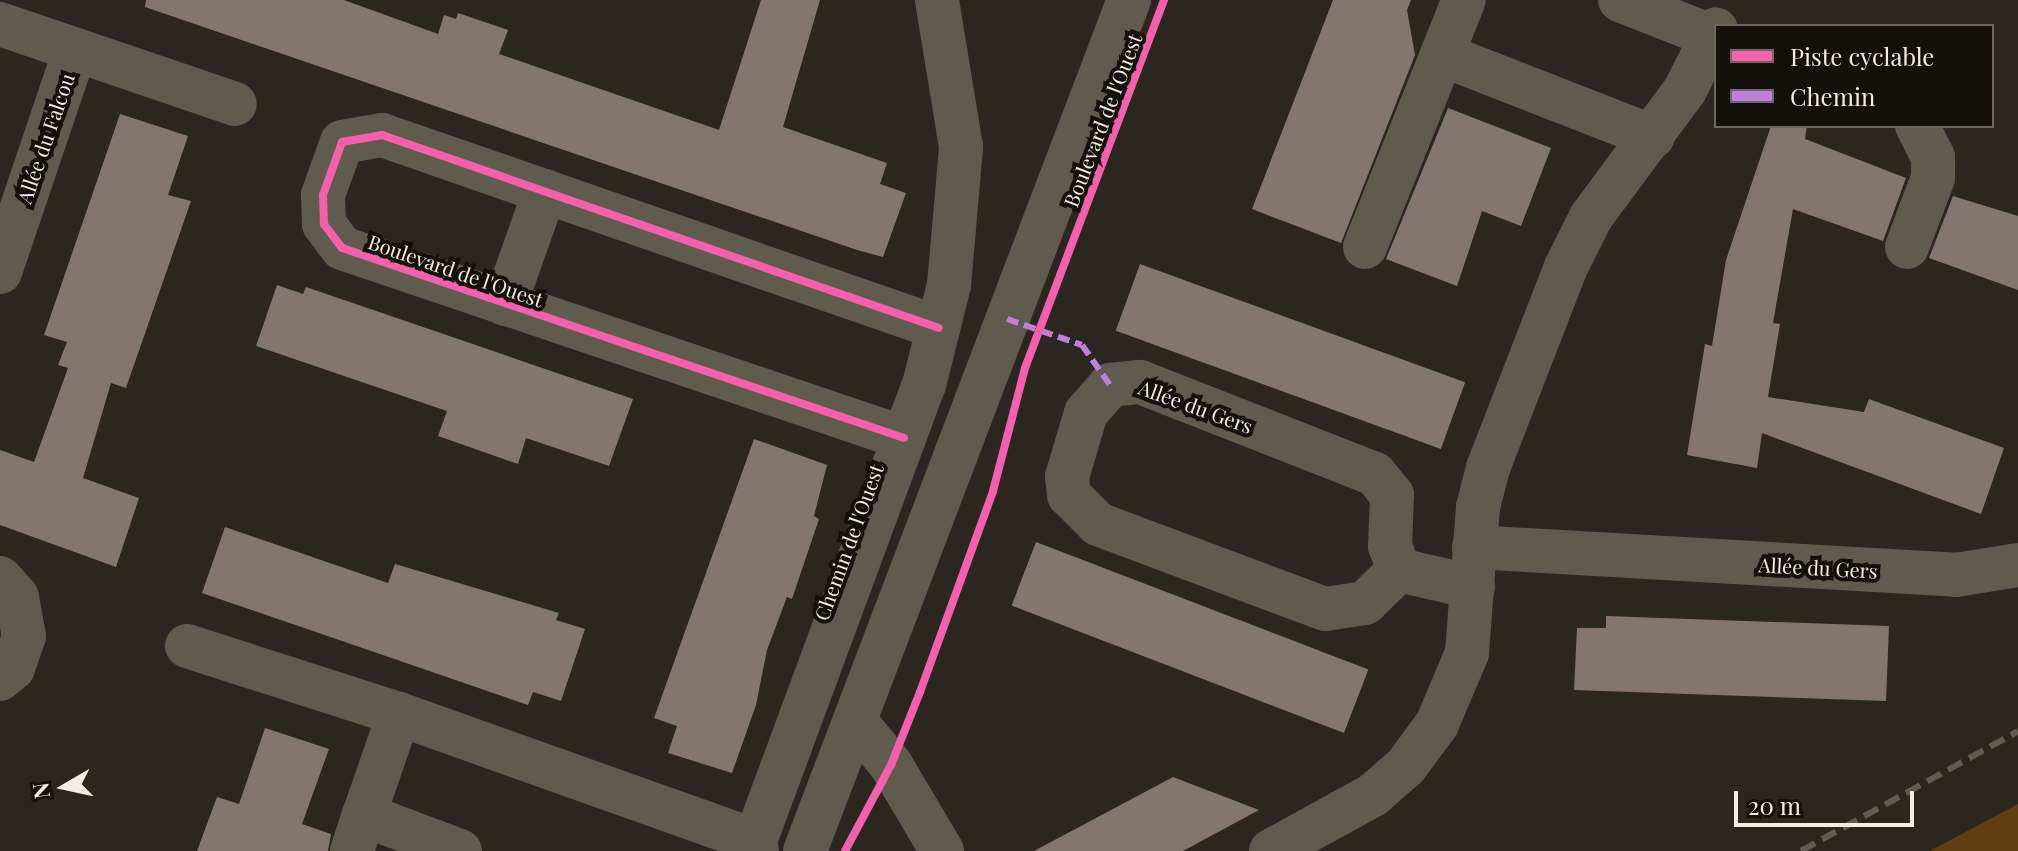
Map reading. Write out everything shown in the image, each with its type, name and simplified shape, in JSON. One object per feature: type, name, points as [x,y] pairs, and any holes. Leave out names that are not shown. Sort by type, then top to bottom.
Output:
[{"type":"street","name":"Chemin de l'Ouest","points":[[756,846],[924,385],[949,285],[961,147],[937,0]]},
{"type":"street","name":"Boulevard de l'Ouest","points":[[805,851],[857,723],[978,392],[1129,0]]},
{"type":"street","points":[[1365,247],[1464,0]]},
{"type":"street","points":[[1620,0],[1714,25]]},
{"type":"street","name":"Allée du Falcou","points":[[0,24],[235,104]]},
{"type":"street","points":[[1271,851],[1373,795],[1423,747],[1460,677],[1488,468],[1565,269],[1591,217],[1653,137],[1714,33]]},
{"type":"street","name":"Allée du Falcou","points":[[0,272],[75,50]]},
{"type":"street","points":[[1443,55],[1653,137]]},
{"type":"street","points":[[1907,247],[1933,178],[1933,157],[1918,128]]},
{"type":"street","name":"Boulevard de l'Ouest","points":[[904,438],[342,248],[324,224],[323,195],[342,142],[363,134],[382,135],[939,328]]},
{"type":"street","name":"Boulevard de l'Ouest","points":[[505,304],[545,191]]},
{"type":"street","name":"Allée du Gers","points":[[1399,570],[1390,546],[1392,495],[1375,474],[1140,382],[1110,385],[1086,413],[1067,477],[1069,495],[1098,524],[1325,609],[1365,603],[1399,570],[1474,567],[1956,575],[2018,565]]},
{"type":"street","points":[[924,385],[955,397],[978,392]]},
{"type":"street","points":[[0,578],[17,597],[24,636],[13,668],[0,679]]},
{"type":"street","points":[[187,646],[399,714],[756,846]]},
{"type":"street","points":[[399,714],[358,833],[460,851]]},
{"type":"street","points":[[857,723],[891,765],[942,851]]},
{"type":"shaded area","points":[[2018,804],[2018,851],[1930,851]]},
{"type":"building","points":[[146,0],[344,0],[438,34],[444,15],[456,19],[458,13],[508,30],[499,54],[719,130],[761,0],[820,0],[783,127],[887,163],[880,184],[906,193],[883,257],[145,7]]},
{"type":"building","points":[[1333,0],[1411,0],[1407,10],[1415,55],[1341,243],[1252,209]]},
{"type":"building","points":[[1448,108],[1551,148],[1521,226],[1482,211],[1457,286],[1386,259]]},
{"type":"building","points":[[120,114],[188,136],[168,195],[191,201],[126,388],[111,383],[83,478],[139,498],[116,567],[0,525],[0,450],[34,462],[68,368],[58,365],[67,342],[44,335]]},
{"type":"building","points":[[1770,128],[1807,128],[1805,139],[1906,178],[1883,241],[1793,209],[1773,323],[1780,324],[1768,397],[1864,412],[1869,399],[2004,448],[1981,514],[1762,433],[1757,468],[1687,455],[1705,344],[1712,346],[1726,260]]},
{"type":"building","points":[[1953,196],[2018,216],[2018,290],[1929,258]]},
{"type":"building","points":[[1140,264],[1465,382],[1441,449],[1116,331]]},
{"type":"building","points":[[277,285],[303,294],[306,287],[633,399],[609,466],[526,438],[518,464],[438,436],[447,411],[256,346]]},
{"type":"building","points":[[754,439],[827,465],[814,516],[819,519],[792,599],[787,597],[767,650],[756,705],[732,773],[668,753],[677,726],[654,718]]},
{"type":"building","points":[[225,527],[388,583],[395,564],[559,613],[556,620],[585,629],[561,701],[533,692],[528,705],[202,593]]},
{"type":"building","points":[[1036,542],[1368,670],[1344,733],[1012,605]]},
{"type":"building","points":[[1606,616],[1889,626],[1886,701],[1574,690],[1577,628],[1606,628]]},
{"type":"building","points":[[265,728],[329,749],[302,824],[331,834],[328,851],[197,851],[217,797],[239,804]]},
{"type":"building","points":[[1173,777],[1259,810],[1183,851],[1034,851]]},
{"type":"railway","points":[[1801,851],[2018,731]]},
{"type":"marked path","points":[[1007,319],[1082,345],[1110,385]]},
{"type":"cycle path","points":[[845,851],[891,765],[920,692],[993,491],[1025,368],[1164,0]]},
{"type":"cycle path","points":[[904,438],[342,248],[324,224],[323,195],[342,142],[382,135],[939,328]]}]
